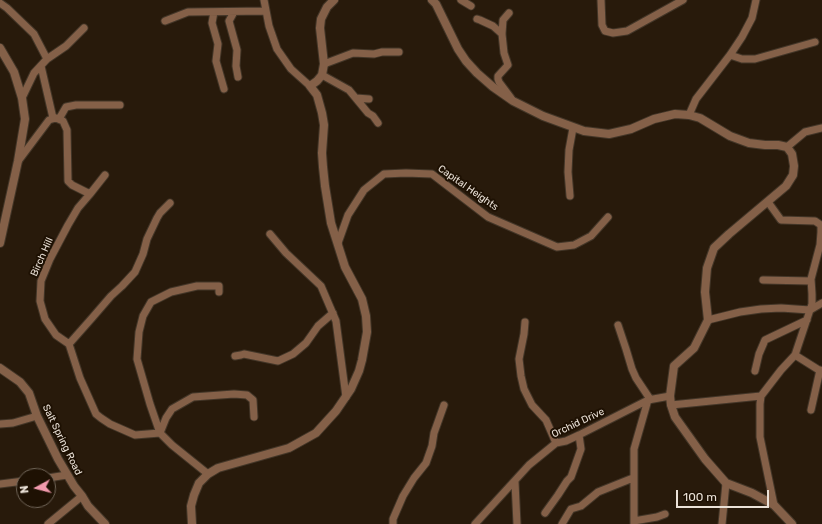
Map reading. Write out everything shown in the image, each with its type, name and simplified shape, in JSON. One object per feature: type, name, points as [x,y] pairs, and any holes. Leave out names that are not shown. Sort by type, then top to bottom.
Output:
[{"type":"street","points":[[192,524],[191,506],[194,495],[199,484],[208,474],[218,468],[289,448],[316,433],[336,411],[351,389],[359,371],[365,347],[367,332],[366,316],[362,299],[345,267],[331,223],[323,168],[322,153],[324,125],[317,95],[310,86],[291,69],[277,49],[269,26],[264,0]]},
{"type":"street","points":[[310,86],[322,75],[324,64],[320,28],[321,20],[327,7],[334,0]]},
{"type":"street","points":[[461,0],[471,6]]},
{"type":"street","points":[[601,0],[602,25],[605,31],[613,33],[627,31],[683,0]]},
{"type":"street","points":[[689,115],[696,99],[742,37],[752,18],[756,0]]},
{"type":"street","points":[[436,1],[458,49],[477,74],[513,101],[543,116],[572,128],[609,134],[631,128],[654,119],[675,114],[689,115],[700,118],[730,136],[748,143],[787,147],[792,154],[794,175],[786,186],[728,234],[714,248],[707,268],[705,292],[708,320],[694,348],[674,366],[670,396],[671,405],[675,416],[705,459],[726,483],[752,493],[774,505],[792,524]]},
{"type":"street","points":[[0,4],[7,8],[34,34],[47,59]]},
{"type":"street","points":[[165,21],[188,12],[266,12]]},
{"type":"street","points":[[214,12],[212,23],[218,44],[216,62],[224,90]]},
{"type":"street","points":[[234,12],[229,21],[237,50],[236,66],[238,78]]},
{"type":"street","points":[[509,13],[503,20],[502,34],[504,53],[508,65],[498,76],[498,79],[513,101]]},
{"type":"street","points":[[476,19],[494,26],[502,34]]},
{"type":"street","points":[[22,98],[34,73],[47,59],[66,46],[84,28]]},
{"type":"street","points":[[730,55],[742,59],[755,59],[815,42]]},
{"type":"street","points":[[0,48],[14,72],[22,98],[25,119],[18,161],[0,243]]},
{"type":"street","points":[[324,64],[353,53],[374,54],[382,52],[399,52]]},
{"type":"street","points":[[41,66],[56,119]]},
{"type":"street","points":[[322,75],[349,90],[378,123]]},
{"type":"street","points":[[356,98],[369,99]]},
{"type":"street","points":[[56,119],[66,107],[76,105],[120,104]]},
{"type":"street","points":[[18,161],[49,120],[56,119],[63,121],[67,130],[68,182],[69,184],[90,194]]},
{"type":"street","points":[[570,196],[568,172],[572,128]]},
{"type":"street","points":[[787,147],[805,132],[822,128]]},
{"type":"street","name":"Capital Heights","points":[[338,243],[348,215],[364,190],[384,174],[406,172],[432,174],[488,217],[557,247],[574,246],[591,236],[608,217]]},
{"type":"street","name":"Birch Hill","points":[[69,344],[56,335],[45,319],[40,300],[41,281],[50,259],[78,208],[105,175]]},
{"type":"street","points":[[160,433],[135,435],[110,424],[96,414],[80,378],[69,344],[111,296],[136,272],[147,239],[157,218],[170,202]]},
{"type":"street","points":[[768,202],[781,220],[815,221],[821,225],[820,245],[811,279],[812,294],[810,310],[795,355],[781,370],[761,396],[760,437],[774,505]]},
{"type":"street","points":[[270,234],[286,253],[321,286],[336,321],[346,397]]},
{"type":"street","points":[[763,280],[811,281]]},
{"type":"street","points":[[208,474],[172,445],[160,433],[137,358],[138,332],[143,316],[151,302],[171,292],[197,286],[219,286],[219,292]]},
{"type":"street","points":[[708,320],[740,312],[761,309],[781,308],[810,310],[822,303]]},
{"type":"street","points":[[235,356],[241,356],[244,354],[278,361],[293,354],[306,343],[318,326],[333,313]]},
{"type":"street","points":[[755,371],[759,354],[765,340],[807,320]]},
{"type":"street","points":[[525,322],[519,358],[524,389],[532,405],[546,420],[556,443]]},
{"type":"street","points":[[618,325],[632,370],[649,400],[634,449],[634,522],[657,518],[665,514]]},
{"type":"street","points":[[795,355],[821,371],[811,410]]},
{"type":"street","name":"Salt Spring Road","points":[[0,368],[20,382],[29,393],[38,416],[67,475],[88,506],[105,524]]},
{"type":"street","points":[[160,433],[166,418],[172,409],[193,397],[234,394],[248,395],[253,400],[254,417]]},
{"type":"street","name":"Orchid Drive","points":[[475,524],[529,465],[556,443],[566,441],[579,435],[649,400],[670,396]]},
{"type":"street","points":[[671,405],[761,396]]},
{"type":"street","points":[[393,524],[393,519],[403,496],[414,478],[426,463],[432,446],[434,433],[444,405]]},
{"type":"street","points":[[0,424],[13,423],[38,416]]},
{"type":"street","points":[[545,513],[566,481],[571,477],[581,448],[579,435]]},
{"type":"street","points":[[56,477],[67,475]]},
{"type":"street","points":[[562,524],[571,509],[581,506],[598,492],[634,478]]},
{"type":"street","points":[[0,484],[16,482]]},
{"type":"street","points":[[515,482],[517,524]]},
{"type":"street","points":[[722,524],[726,483]]},
{"type":"street","points":[[48,524],[82,496]]}]
